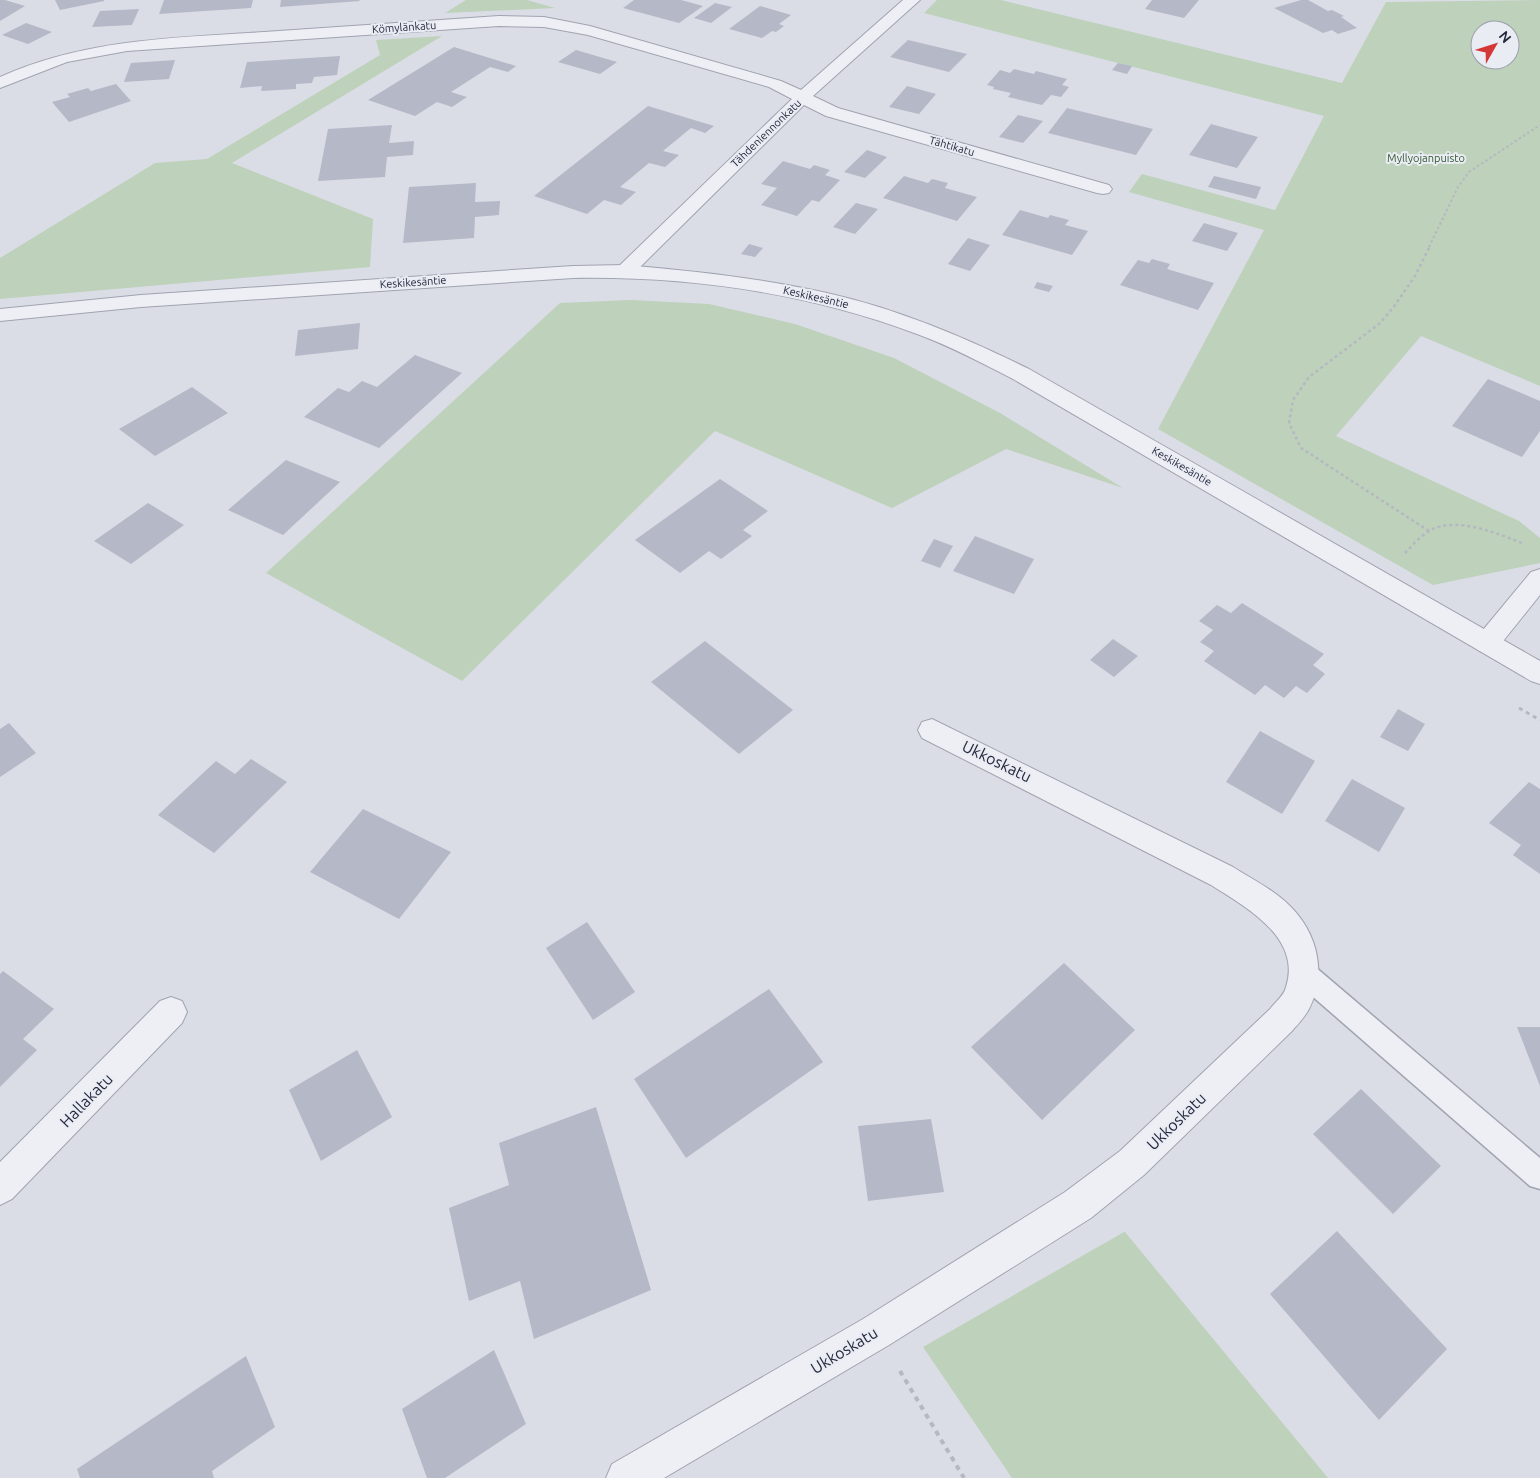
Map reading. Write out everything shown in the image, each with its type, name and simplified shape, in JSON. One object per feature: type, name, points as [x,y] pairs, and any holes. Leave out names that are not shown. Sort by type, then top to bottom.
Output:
[{"type":"street","name":"Tähdenlennonkatu","points":[[625,271],[803,97],[912,0]]},
{"type":"street","name":"Kömylänkatu","points":[[0,83],[37,66],[62,58],[148,44],[522,21],[566,25],[590,31],[775,84],[803,97]]},
{"type":"street","name":"Tähtikatu","points":[[803,97],[832,112],[1103,189]]},
{"type":"street","name":"Keskikesäntie","points":[[0,315],[141,301],[310,289],[573,272],[625,271],[712,279],[779,288],[836,301],[924,329],[974,350],[1075,403],[1540,674]]},
{"type":"street","points":[[1487,643],[1540,578]]},
{"type":"street","name":"Ukkoskatu","points":[[626,1478],[876,1332],[1078,1205],[1132,1163],[1281,1020],[1298,998],[1305,974],[1300,947],[1280,917],[1254,896],[1222,876],[932,730]]},
{"type":"street","name":"Hallakatu","points":[[0,1187],[171,1012]]},
{"type":"lane","points":[[1305,974],[1540,1176]]},
{"type":"path","points":[[1429,531],[1331,470],[1301,448],[1289,424],[1293,400],[1309,377],[1378,324],[1393,308],[1415,276],[1458,187],[1469,172],[1540,125]]},
{"type":"path","points":[[1380,582],[1415,541],[1429,531],[1442,526],[1470,527],[1502,534],[1525,545]]},
{"type":"path","points":[[1515,706],[1540,720]]},
{"type":"path","points":[[876,1332],[964,1478]]},
{"type":"green space","points":[[466,0],[527,0],[555,8],[445,13]]},
{"type":"green space","name":"Myllyojanpuisto","points":[[937,0],[1001,0],[1342,83],[1386,2],[1540,0],[1540,386],[1421,336],[1336,436],[1519,521],[1540,538],[1540,563],[1433,585],[1158,429],[1264,230],[1129,192],[1142,174],[1275,210],[1324,116],[924,13]]},
{"type":"green space","points":[[442,36],[232,163],[373,219],[370,267],[0,299],[0,258],[155,163],[207,159],[380,55],[376,40]]},
{"type":"green space","points":[[631,300],[709,304],[795,324],[894,358],[1000,413],[1123,488],[1006,449],[892,508],[715,431],[462,681],[266,573],[560,303]]},
{"type":"green space","points":[[1124,1232],[1328,1478],[1012,1478],[923,1347]]},
{"type":"building","points":[[0,0],[5,0],[25,6],[0,21]]},
{"type":"building","points":[[55,0],[104,0],[104,1],[60,10]]},
{"type":"building","points":[[164,0],[253,0],[251,8],[159,14]]},
{"type":"building","points":[[281,0],[359,0],[360,1],[280,7]]},
{"type":"building","points":[[634,0],[681,0],[703,6],[679,23],[623,8]]},
{"type":"building","points":[[1152,0],[1199,0],[1184,18],[1145,9]]},
{"type":"building","points":[[1301,0],[1308,0],[1328,11],[1332,10],[1344,16],[1341,17],[1357,28],[1338,34],[1332,30],[1323,33],[1274,8]]},
{"type":"building","points":[[715,3],[732,7],[711,23],[694,18]]},
{"type":"building","points":[[760,6],[791,15],[779,24],[784,26],[762,38],[729,29]]},
{"type":"building","points":[[139,9],[132,25],[92,27],[100,11]]},
{"type":"building","points":[[26,23],[52,32],[28,44],[2,35]]},
{"type":"building","points":[[908,40],[967,54],[949,72],[890,57]]},
{"type":"building","points":[[454,47],[516,66],[508,72],[490,67],[451,92],[467,97],[452,107],[437,102],[415,116],[368,100]]},
{"type":"building","points":[[576,50],[617,62],[600,74],[558,62]]},
{"type":"building","points":[[340,56],[337,75],[314,77],[312,83],[296,84],[296,89],[261,91],[262,86],[240,88],[247,62]]},
{"type":"building","points":[[175,60],[169,79],[124,82],[131,63]]},
{"type":"building","points":[[1118,63],[1132,66],[1127,74],[1112,70]]},
{"type":"building","points":[[1014,69],[1034,74],[1036,71],[1067,79],[1062,85],[1069,87],[1061,97],[1051,95],[1042,105],[1008,97],[1011,93],[993,89],[994,87],[987,85],[1000,70],[1010,73]]},
{"type":"building","points":[[116,84],[131,101],[69,122],[52,102],[70,97],[67,94],[88,88],[91,91]]},
{"type":"building","points":[[907,86],[936,94],[919,114],[889,107]]},
{"type":"building","points":[[648,106],[714,126],[705,133],[691,128],[663,151],[679,155],[665,167],[649,163],[620,187],[636,192],[621,205],[604,200],[587,214],[534,196]]},
{"type":"building","points":[[1067,108],[1153,129],[1136,155],[1048,133]]},
{"type":"building","points":[[1018,115],[1043,121],[1023,143],[999,137]]},
{"type":"building","points":[[1211,124],[1258,137],[1237,168],[1189,155]]},
{"type":"building","points":[[392,125],[389,143],[414,141],[413,155],[387,157],[385,177],[318,181],[328,129]]},
{"type":"building","points":[[867,150],[887,157],[865,178],[844,172]]},
{"type":"building","points":[[783,161],[810,169],[814,165],[830,170],[825,175],[840,180],[819,202],[812,200],[797,216],[761,205],[777,188],[761,184]]},
{"type":"building","points":[[904,176],[928,183],[932,179],[948,183],[945,188],[977,197],[957,221],[883,198]]},
{"type":"building","points":[[1214,176],[1261,187],[1256,199],[1208,187]]},
{"type":"building","points":[[476,183],[475,202],[500,201],[499,215],[475,217],[474,238],[403,243],[409,187]]},
{"type":"building","points":[[856,203],[878,209],[855,234],[833,227]]},
{"type":"building","points":[[1020,210],[1048,218],[1050,215],[1069,220],[1065,225],[1088,231],[1072,255],[1002,235]]},
{"type":"building","points":[[1204,223],[1238,233],[1227,251],[1192,241]]},
{"type":"building","points":[[968,238],[990,245],[970,271],[948,264]]},
{"type":"building","points":[[749,244],[763,248],[755,257],[741,254]]},
{"type":"building","points":[[1152,259],[1170,264],[1167,269],[1214,283],[1198,310],[1120,285],[1138,260],[1149,263]]},
{"type":"building","points":[[1037,282],[1053,286],[1049,292],[1034,288]]},
{"type":"building","points":[[360,323],[358,349],[295,356],[298,330]]},
{"type":"building","points":[[415,355],[462,373],[379,448],[304,417],[338,388],[349,392],[362,381],[377,387]]},
{"type":"building","points":[[1488,379],[1540,401],[1540,431],[1522,457],[1452,426]]},
{"type":"building","points":[[192,387],[228,413],[155,456],[119,429]]},
{"type":"building","points":[[286,460],[340,482],[283,535],[228,510]]},
{"type":"building","points":[[720,479],[768,511],[743,530],[752,536],[721,559],[709,551],[680,573],[635,540]]},
{"type":"building","points":[[148,503],[184,525],[131,564],[94,541]]},
{"type":"building","points":[[975,536],[1034,559],[1014,594],[953,571]]},
{"type":"building","points":[[934,539],[953,546],[940,568],[921,561]]},
{"type":"building","points":[[1242,603],[1324,654],[1313,665],[1325,674],[1307,693],[1296,686],[1284,698],[1265,685],[1255,695],[1204,661],[1214,651],[1200,642],[1213,630],[1199,621],[1217,605],[1231,613]]},
{"type":"building","points":[[1113,639],[1138,656],[1114,677],[1090,660]]},
{"type":"building","points":[[705,641],[793,710],[739,754],[651,682]]},
{"type":"building","points":[[1398,709],[1425,724],[1408,751],[1380,737]]},
{"type":"building","points":[[9,723],[36,753],[0,777],[0,729]]},
{"type":"building","points":[[1260,731],[1315,761],[1282,814],[1226,782]]},
{"type":"building","points":[[251,759],[287,782],[214,853],[158,815],[216,761],[235,774]]},
{"type":"building","points":[[1352,779],[1405,808],[1379,852],[1325,821]]},
{"type":"building","points":[[1529,782],[1540,789],[1540,874],[1513,855],[1521,845],[1489,823]]},
{"type":"building","points":[[363,809],[451,852],[399,919],[310,872]]},
{"type":"building","points":[[587,922],[635,992],[593,1020],[546,948]]},
{"type":"building","points":[[1064,963],[1135,1030],[1042,1120],[971,1047]]},
{"type":"building","points":[[3,971],[54,1009],[23,1039],[37,1050],[0,1087],[0,974]]},
{"type":"building","points":[[769,989],[823,1062],[686,1158],[634,1079]]},
{"type":"building","points":[[1517,1027],[1540,1027],[1540,1086]]},
{"type":"building","points":[[357,1050],[392,1117],[321,1161],[289,1090]]},
{"type":"building","points":[[1361,1089],[1441,1166],[1393,1214],[1313,1134]]},
{"type":"building","points":[[596,1107],[651,1290],[534,1339],[520,1281],[469,1301],[449,1208],[509,1185],[499,1143]]},
{"type":"building","points":[[931,1119],[944,1192],[868,1201],[858,1126]]},
{"type":"building","points":[[1337,1231],[1447,1349],[1379,1420],[1270,1294]]},
{"type":"building","points":[[494,1350],[526,1424],[445,1478],[427,1478],[402,1409]]},
{"type":"building","points":[[246,1356],[275,1427],[212,1471],[214,1478],[80,1478],[77,1469]]}]
